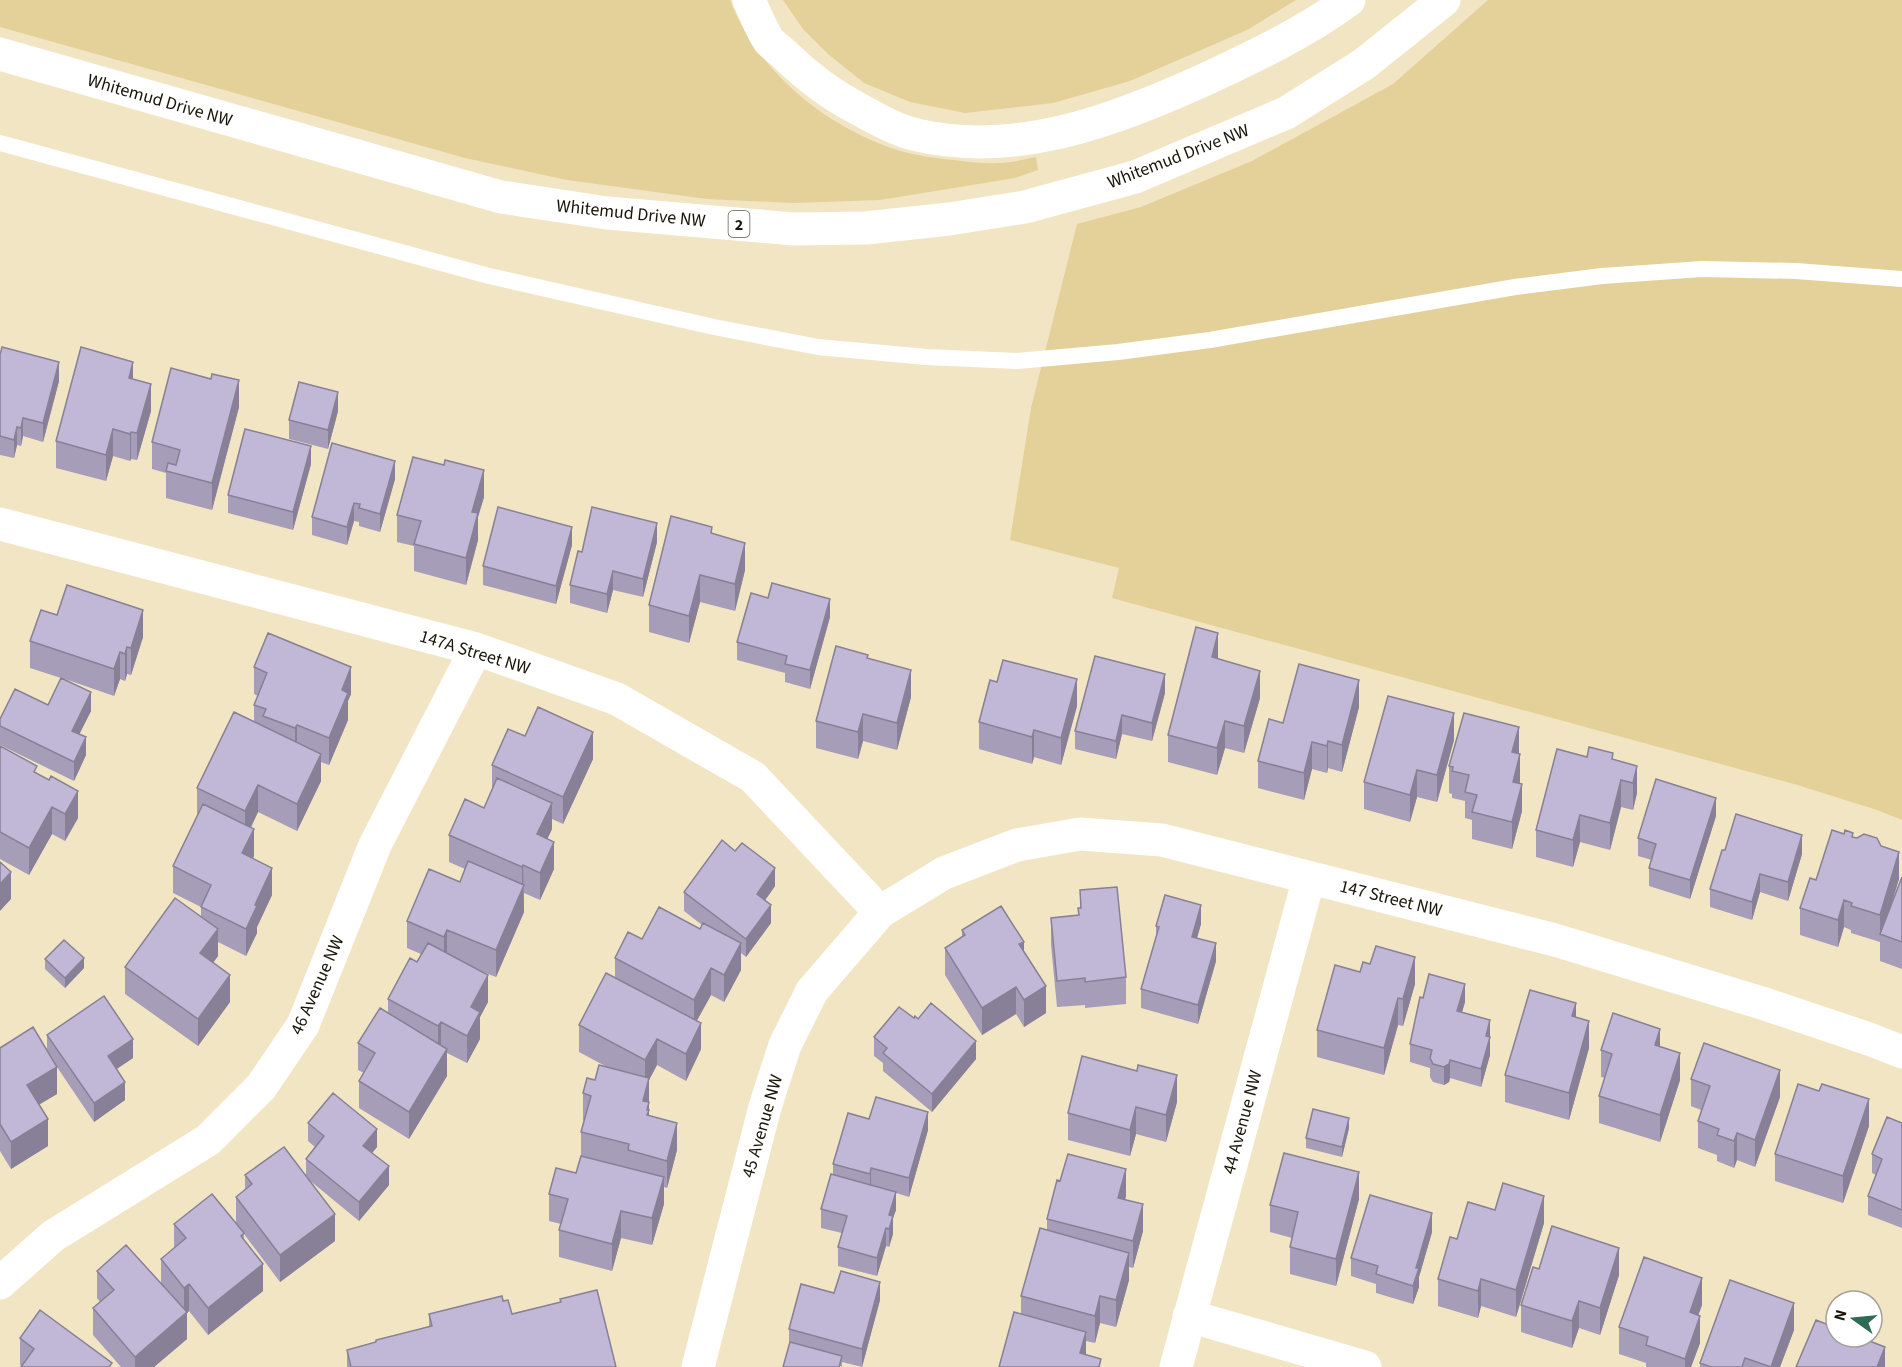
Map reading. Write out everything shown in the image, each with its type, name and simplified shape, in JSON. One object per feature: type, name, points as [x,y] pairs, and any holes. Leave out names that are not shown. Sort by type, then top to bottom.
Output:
[{"type":"main road","points":[[749,0],[769,41],[805,74],[841,99],[884,123],[915,135],[963,143],[1010,141],[1060,134],[1122,114],[1169,96],[1240,63],[1328,16],[1349,0]]},
{"type":"main road","name":"Whitemud Drive NW","points":[[0,54],[501,197],[619,214],[794,229],[866,228],[949,219],[1025,207],[1135,177],[1287,113],[1364,64],[1444,0]]},
{"type":"main road","name":"147A Street NW","points":[[1,526],[476,649],[617,699],[753,777],[880,912]]},
{"type":"main road","name":"46 Avenue NW","points":[[0,1283],[54,1236],[208,1140],[261,1087],[303,1025],[375,845],[476,649]]},
{"type":"main road","name":"147 Street NW","points":[[880,912],[944,873],[1017,845],[1080,834],[1162,840],[1443,910],[1660,970],[1776,1007],[1902,1052]]},
{"type":"main road","name":"44 Avenue NW","points":[[1176,1367],[1309,878]]},
{"type":"main road","name":"45 Avenue NW","points":[[698,1367],[765,1107],[785,1045],[812,991],[880,912]]},
{"type":"main road","points":[[1189,1316],[1365,1367]]},
{"type":"lane","points":[[0,143],[489,276],[714,327],[818,347],[926,357],[1017,361],[1118,352],[1209,339],[1515,287],[1614,275],[1702,269],[1796,270],[1902,279]]},
{"type":"shaded area","points":[[0,0],[730,0],[742,25],[774,71],[816,109],[840,124],[865,137],[906,153],[989,163],[1036,157],[1038,170],[1015,178],[880,200],[793,203],[707,199],[567,180],[465,158],[0,27]]},
{"type":"shaded area","points":[[783,0],[1296,0],[1247,30],[1130,81],[1053,103],[965,113],[910,102],[864,83],[828,54],[803,29]]},
{"type":"shaded area","points":[[1488,0],[1902,0],[1902,820],[1794,784],[1112,598],[1119,568],[1010,540],[1031,408],[1077,224],[1141,207],[1252,161],[1393,84]]},
{"type":"building","points":[[2,347],[59,362],[43,423],[23,418],[21,428],[17,427],[14,440],[0,436],[0,355]]},
{"type":"building","points":[[81,347],[133,362],[129,378],[151,384],[137,433],[131,432],[130,434],[113,429],[106,455],[56,441]]},
{"type":"building","points":[[171,368],[211,379],[212,374],[239,380],[212,483],[166,471],[168,463],[176,465],[180,450],[152,442]]},
{"type":"building","points":[[299,382],[338,392],[328,430],[289,420]]},
{"type":"building","points":[[245,429],[311,446],[293,512],[228,495]]},
{"type":"building","points":[[332,443],[395,461],[380,514],[359,508],[360,504],[354,503],[347,527],[312,517]]},
{"type":"building","points":[[413,457],[444,465],[445,460],[484,470],[472,512],[478,513],[466,558],[414,544],[421,521],[397,515]]},
{"type":"building","points":[[498,507],[572,527],[556,586],[483,566]]},
{"type":"building","points":[[592,507],[657,523],[643,579],[613,571],[607,594],[570,585],[578,551],[582,552]]},
{"type":"building","points":[[671,516],[712,527],[711,533],[745,543],[735,584],[700,575],[689,616],[649,605]]},
{"type":"building","points":[[772,583],[830,599],[810,670],[785,664],[787,656],[737,642],[751,593],[768,598]]},
{"type":"building","points":[[67,585],[143,610],[131,648],[127,647],[125,654],[120,652],[114,669],[30,641],[41,610],[57,615]]},
{"type":"building","points":[[1196,627],[1218,633],[1212,657],[1260,671],[1244,726],[1225,721],[1217,748],[1168,735]]},
{"type":"building","points":[[268,633],[351,667],[342,690],[348,693],[329,738],[297,725],[295,728],[263,716],[266,709],[254,705],[267,673],[254,667]]},
{"type":"building","points":[[836,646],[868,655],[867,658],[911,670],[897,723],[863,714],[858,732],[816,721]]},
{"type":"building","points":[[1095,656],[1165,674],[1152,723],[1122,715],[1116,741],[1075,731]]},
{"type":"building","points":[[1003,660],[1077,679],[1061,738],[1034,730],[1032,737],[979,722],[990,680],[997,682]]},
{"type":"building","points":[[1299,664],[1359,680],[1342,745],[1328,741],[1327,746],[1312,742],[1304,773],[1258,761],[1269,719],[1283,723]]},
{"type":"building","points":[[61,678],[91,692],[72,731],[86,737],[74,762],[0,726],[0,719],[15,689],[48,705]]},
{"type":"building","points":[[1388,696],[1454,713],[1437,775],[1417,770],[1410,795],[1364,782]]},
{"type":"building","points":[[538,707],[593,732],[563,797],[492,765],[508,729],[525,736]]},
{"type":"building","points":[[234,712],[321,754],[297,804],[258,785],[245,811],[197,788]]},
{"type":"building","points":[[1464,713],[1519,727],[1512,752],[1520,754],[1513,782],[1522,784],[1512,822],[1472,812],[1477,795],[1465,792],[1469,775],[1452,771],[1453,767],[1449,766]]},
{"type":"building","points":[[0,746],[37,766],[34,772],[49,780],[51,776],[78,791],[65,814],[52,807],[29,848],[0,832]]},
{"type":"building","points":[[1589,747],[1613,753],[1612,759],[1637,766],[1633,783],[1621,780],[1610,823],[1580,815],[1573,840],[1536,830],[1557,749],[1587,757]]},
{"type":"building","points":[[497,778],[552,803],[537,834],[554,842],[540,873],[449,835],[465,799],[484,808]]},
{"type":"building","points":[[1656,779],[1716,798],[1690,880],[1649,868],[1656,844],[1638,838]]},
{"type":"building","points":[[203,804],[254,829],[242,853],[272,868],[246,929],[201,907],[211,885],[173,866]]},
{"type":"building","points":[[1736,814],[1802,835],[1788,882],[1760,874],[1752,902],[1710,889]]},
{"type":"building","points":[[1832,830],[1844,834],[1845,830],[1853,833],[1852,837],[1857,838],[1864,834],[1877,838],[1881,846],[1899,852],[1880,915],[1851,906],[1852,903],[1844,900],[1838,920],[1800,908],[1810,878],[1816,880]]},
{"type":"building","points":[[722,840],[735,851],[742,843],[775,868],[757,894],[771,905],[746,939],[684,892]]},
{"type":"building","points":[[468,861],[524,885],[496,950],[447,930],[444,937],[407,921],[429,869],[460,882]]},
{"type":"building","points":[[0,862],[11,872],[0,884]]},
{"type":"building","points":[[1902,877],[1902,942],[1880,934]]},
{"type":"building","points":[[1117,887],[1126,977],[1085,982],[1085,978],[1057,981],[1051,918],[1079,915],[1080,890]]},
{"type":"building","points":[[1165,895],[1201,905],[1192,937],[1216,943],[1198,1005],[1141,989],[1159,927],[1156,926]]},
{"type":"building","points":[[175,898],[218,929],[200,953],[230,975],[198,1019],[125,967]]},
{"type":"building","points":[[1001,906],[1024,942],[1019,944],[1046,986],[1024,1000],[1016,987],[982,1008],[945,948],[965,935],[962,930]]},
{"type":"building","points":[[659,907],[700,929],[703,923],[741,943],[724,975],[711,968],[694,1000],[615,958],[628,932],[642,939]]},
{"type":"building","points":[[64,940],[84,958],[65,978],[45,959]]},
{"type":"building","points":[[428,943],[488,975],[471,1007],[480,1012],[467,1036],[441,1022],[438,1026],[388,999],[410,958],[417,962]]},
{"type":"building","points":[[1376,946],[1415,957],[1403,999],[1398,998],[1384,1048],[1317,1030],[1335,965],[1360,972],[1363,962],[1370,964]]},
{"type":"building","points":[[606,973],[701,1023],[686,1054],[657,1039],[645,1060],[579,1025]]},
{"type":"building","points":[[1429,974],[1465,984],[1457,1011],[1490,1020],[1486,1036],[1490,1037],[1481,1069],[1450,1060],[1449,1064],[1444,1067],[1433,1064],[1430,1058],[1432,1050],[1410,1044],[1420,997],[1423,998]]},
{"type":"building","points":[[1530,990],[1576,1003],[1572,1016],[1589,1021],[1569,1093],[1505,1075]]},
{"type":"building","points":[[104,996],[133,1039],[108,1056],[125,1082],[94,1103],[47,1035]]},
{"type":"building","points":[[931,1003],[976,1041],[932,1094],[883,1053],[887,1048],[874,1037],[899,1007],[918,1019]]},
{"type":"building","points":[[380,1008],[447,1049],[409,1112],[359,1081],[375,1053],[358,1043]]},
{"type":"building","points":[[1613,1013],[1660,1029],[1655,1045],[1680,1053],[1660,1115],[1599,1096],[1612,1054],[1601,1050]]},
{"type":"building","points":[[33,1027],[57,1067],[27,1085],[48,1119],[11,1142],[0,1124],[0,1048]]},
{"type":"building","points":[[1704,1043],[1780,1070],[1755,1140],[1737,1133],[1734,1141],[1717,1135],[1719,1129],[1698,1121],[1710,1086],[1691,1079]]},
{"type":"building","points":[[1082,1056],[1137,1071],[1138,1065],[1177,1075],[1166,1115],[1136,1107],[1130,1130],[1068,1113]]},
{"type":"building","points":[[599,1065],[649,1078],[643,1101],[649,1102],[647,1115],[677,1123],[667,1161],[628,1150],[629,1144],[581,1132],[591,1096],[583,1093],[587,1078],[595,1080]]},
{"type":"building","points":[[1798,1084],[1819,1091],[1822,1084],[1869,1099],[1843,1176],[1775,1154]]},
{"type":"building","points":[[333,1093],[377,1129],[363,1146],[389,1166],[359,1202],[306,1159],[324,1136],[308,1123]]},
{"type":"building","points":[[876,1097],[928,1112],[909,1178],[871,1168],[870,1174],[833,1164],[848,1113],[869,1119]]},
{"type":"building","points":[[1313,1109],[1349,1118],[1342,1147],[1306,1138]]},
{"type":"building","points":[[1887,1117],[1902,1123],[1902,1210],[1868,1196],[1882,1159],[1872,1154]]},
{"type":"building","points":[[284,1147],[335,1214],[280,1255],[236,1197],[252,1184],[245,1175]]},
{"type":"building","points":[[1284,1153],[1359,1172],[1336,1259],[1290,1247],[1298,1212],[1270,1205]]},
{"type":"building","points":[[1068,1154],[1126,1169],[1118,1198],[1143,1204],[1133,1241],[1047,1219],[1057,1180],[1060,1181]]},
{"type":"building","points":[[581,1156],[664,1177],[652,1218],[621,1211],[612,1244],[559,1230],[568,1199],[549,1194],[556,1168],[576,1173]]},
{"type":"building","points":[[831,1174],[896,1192],[889,1215],[893,1216],[889,1229],[886,1228],[877,1258],[838,1247],[847,1216],[821,1209]]},
{"type":"building","points":[[1503,1183],[1544,1196],[1516,1290],[1481,1279],[1478,1291],[1438,1279],[1450,1237],[1457,1239],[1468,1202],[1495,1210]]},
{"type":"building","points":[[212,1194],[244,1233],[241,1236],[263,1264],[208,1308],[189,1284],[184,1288],[161,1259],[186,1238],[174,1224]]},
{"type":"building","points":[[1370,1195],[1432,1213],[1413,1286],[1376,1274],[1378,1266],[1351,1258]]},
{"type":"building","points":[[1552,1226],[1619,1248],[1600,1308],[1579,1301],[1572,1321],[1521,1305],[1533,1267],[1539,1269]]},
{"type":"building","points":[[1040,1228],[1129,1253],[1116,1300],[1100,1296],[1095,1316],[1021,1296]]},
{"type":"building","points":[[126,1245],[187,1312],[135,1357],[93,1308],[114,1290],[97,1271]]},
{"type":"building","points":[[1644,1257],[1702,1278],[1690,1312],[1700,1316],[1685,1359],[1646,1345],[1648,1337],[1619,1327]]},
{"type":"building","points":[[841,1271],[880,1282],[862,1349],[789,1329],[801,1284],[834,1293]]},
{"type":"building","points":[[1730,1280],[1794,1303],[1771,1367],[1745,1358],[1742,1367],[1711,1367],[1700,1363]]},
{"type":"building","points":[[597,1290],[616,1367],[351,1367],[347,1350],[432,1326],[429,1314],[502,1296],[503,1301],[508,1300],[512,1314]]},
{"type":"building","points":[[40,1310],[112,1363],[109,1367],[21,1367],[34,1349],[20,1338]]},
{"type":"building","points":[[1014,1312],[1086,1332],[1080,1353],[1101,1359],[1099,1367],[999,1367]]},
{"type":"building","points":[[1816,1320],[1824,1323],[1824,1349],[1884,1349],[1885,1347],[1877,1367],[1796,1367]]},
{"type":"building","points":[[790,1342],[842,1356],[839,1367],[783,1367]]}]
